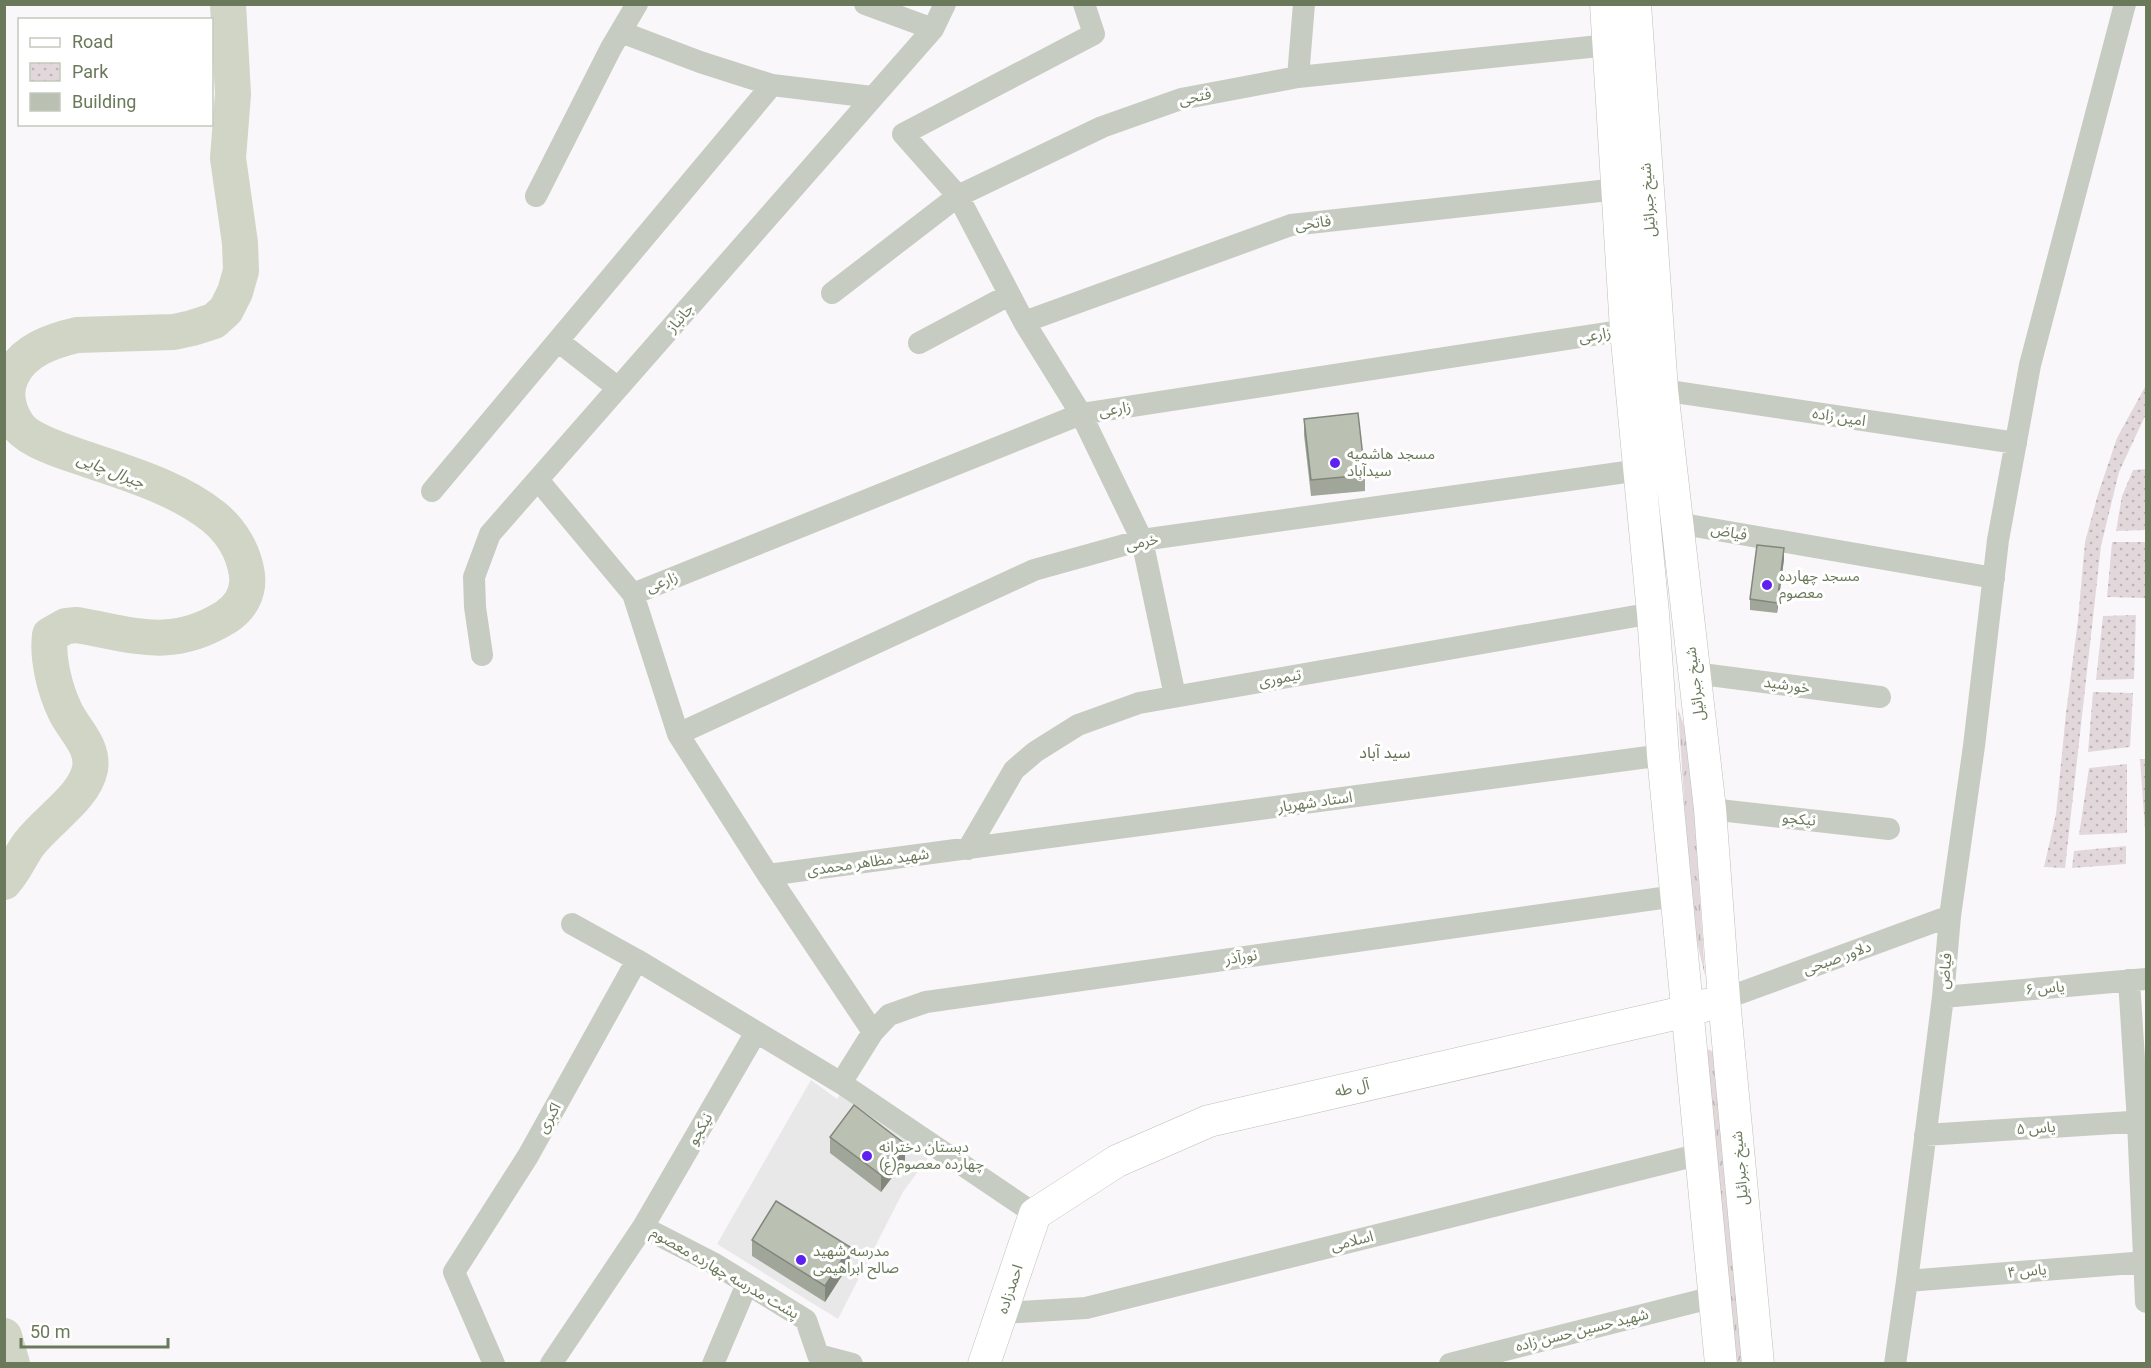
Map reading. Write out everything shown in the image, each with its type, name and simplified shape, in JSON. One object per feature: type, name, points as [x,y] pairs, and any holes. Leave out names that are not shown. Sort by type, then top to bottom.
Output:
[{"type":"street","points":[[536,196],[637,4]]},
{"type":"street","points":[[865,4],[933,28]]},
{"type":"street","name":"جانباز","points":[[482,655],[475,607],[474,577],[490,534],[933,28],[945,4]]},
{"type":"street","points":[[1084,4],[1094,34],[903,134],[958,196],[1024,322],[1081,414],[1142,540],[1175,696]]},
{"type":"street","points":[[1298,77],[1304,4]]},
{"type":"street","name":"شیخ جبرائیل","points":[[1606,4],[1609,45],[1662,390],[1710,809],[1724,999],[1758,1364]]},
{"type":"street","name":"شیخ جبرائیل","points":[[1635,4],[1632,188],[1626,330],[1653,613],[1663,755],[1721,1364]]},
{"type":"street","name":"فیاض","points":[[1895,1364],[1943,997],[1950,916],[1974,746],[1998,540],[2030,365],[2125,4]]},
{"type":"street","points":[[621,32],[700,62],[772,85],[873,97]]},
{"type":"street","name":"فتحی","points":[[832,294],[958,196],[1101,127],[1181,99],[1298,77],[1609,45]]},
{"type":"street","points":[[432,490],[772,85]]},
{"type":"street","name":"فاتحی","points":[[1024,322],[1291,225],[1632,188]]},
{"type":"street","points":[[919,343],[1009,295]]},
{"type":"street","name":"زارعی","points":[[633,594],[1081,414],[1626,330]]},
{"type":"street","points":[[558,341],[618,388]]},
{"type":"street","name":"امین زاده","points":[[1662,390],[2016,443]]},
{"type":"street","name":"خرمی","points":[[678,734],[1034,570],[1142,540],[1640,470]]},
{"type":"street","points":[[538,480],[633,594],[678,734],[768,875],[873,1032]]},
{"type":"street","name":"فیاض","points":[[1677,523],[1994,578]]},
{"type":"street","name":"تیموری","points":[[968,849],[1014,770],[1035,752],[1078,725],[1139,703],[1653,613]]},
{"type":"street","points":[[1657,679],[1694,673]]},
{"type":"street","name":"خورشید","points":[[1694,673],[1880,697]]},
{"type":"street","name":"استاد شهریار","points":[[968,849],[1663,755]]},
{"type":"street","name":"نیکجو","points":[[1710,809],[1889,829]]},
{"type":"street","name":"شهید مظاهر محمدی","points":[[768,875],[968,849]]},
{"type":"street","name":"نورآذر","points":[[841,1083],[873,1032],[889,1015],[926,1002],[1677,896]]},
{"type":"street","name":"دلاور صبحی","points":[[1724,999],[1950,916]]},
{"type":"street","points":[[572,924],[637,960],[841,1083],[1035,1214]]},
{"type":"street","name":"اکبری","points":[[494,1364],[454,1272],[528,1156],[637,960]]},
{"type":"street","points":[[2138,979],[2146,1302]]},
{"type":"street","name":"یاس ۶","points":[[1943,997],[2138,979]]},
{"type":"street","name":"آل طه","points":[[1035,1214],[1118,1161],[1209,1121],[1688,1011],[1724,999]]},
{"type":"street","name":"نیکجو","points":[[551,1364],[644,1227],[756,1032]]},
{"type":"street","name":"یاس ۵","points":[[1925,1136],[2142,1122]]},
{"type":"street","name":"اسلامی","points":[[1002,1313],[1086,1308],[1701,1154]]},
{"type":"street","name":"احمدزاده","points":[[984,1364],[1035,1214]]},
{"type":"street","name":"پشت مدرسه چهارده معصوم","points":[[644,1227],[715,1264],[806,1320],[818,1354],[852,1364]]},
{"type":"street","name":"یاس ۴","points":[[1907,1281],[2146,1262]]},
{"type":"street","points":[[713,1364],[747,1284]]},
{"type":"street","name":"شهید حسین حسن زاده","points":[[1450,1364],[1714,1297]]},
{"type":"shaded area","points":[[811,1080],[837,1099],[843,1090],[931,1154],[903,1192],[838,1319],[717,1244]]},
{"type":"green space","points":[[2146,385],[2146,414],[2119,472],[2101,546],[2065,868],[2044,867],[2056,814],[2085,542],[2117,438]]},
{"type":"green space","points":[[2146,469],[2146,530],[2116,531],[2122,496],[2133,470]]},
{"type":"green space","points":[[2112,542],[2146,542],[2146,598],[2107,597]]},
{"type":"green space","points":[[2136,615],[2134,679],[2096,680],[2103,616]]},
{"type":"green space","points":[[2093,692],[2133,693],[2130,747],[2088,752]]},
{"type":"green space","points":[[1678,708],[1690,744],[1705,976],[1692,920]]},
{"type":"green space","points":[[2140,759],[2146,759],[2146,829],[2145,829]]},
{"type":"green space","points":[[2127,764],[2127,833],[2079,835],[2089,768]]},
{"type":"green space","points":[[2126,846],[2126,864],[2072,868],[2074,851]]},
{"type":"green space","points":[[1709,1049],[1716,1055],[1745,1363],[1735,1363],[1706,1055]]},
{"type":"building","name":"مسجد هاشمیه سیدآباد","points":[[1358,413],[1365,475],[1311,480],[1304,419]]},
{"type":"building","name":"مسجد چهارده معصوم","points":[[1757,545],[1784,548],[1777,603],[1750,599]]},
{"type":"building","points":[[854,1105],[905,1144],[881,1175],[830,1137]]},
{"type":"building","name":"مدرسه شهید صالح ابراهیمی","points":[[776,1201],[850,1247],[825,1286],[752,1240]]},
{"type":"waterway","name":"جیرال چایی","points":[[4,882],[29,844],[80,790],[90,769],[89,753],[65,711],[55,684],[51,664],[50,635],[66,626],[77,625],[153,638],[188,634],[206,628],[226,617],[240,604],[247,588],[247,575],[240,551],[232,536],[214,517],[169,490],[33,438],[16,422],[7,397],[11,377],[22,360],[38,348],[57,340],[77,335],[174,332],[214,321],[226,310],[235,292],[241,271],[240,243],[228,158],[233,94],[228,4]]},
{"type":"waterway","name":"جیرال چایی","points":[[4,1336],[12,1364]]},
{"type":"place","name":"مسجد هاشمیه سیدآباد","points":[[1335,463]]},
{"type":"place","name":"مسجد چهارده معصوم","points":[[1767,585]]},
{"type":"place","name":"دبستان دخترانه چهارده معصوم(ع)","points":[[867,1156]]},
{"type":"place","name":"مدرسه شهید صالح ابراهیمی","points":[[801,1260]]},
{"type":"district","name":"سید آباد","points":[[1385,752]]}]
